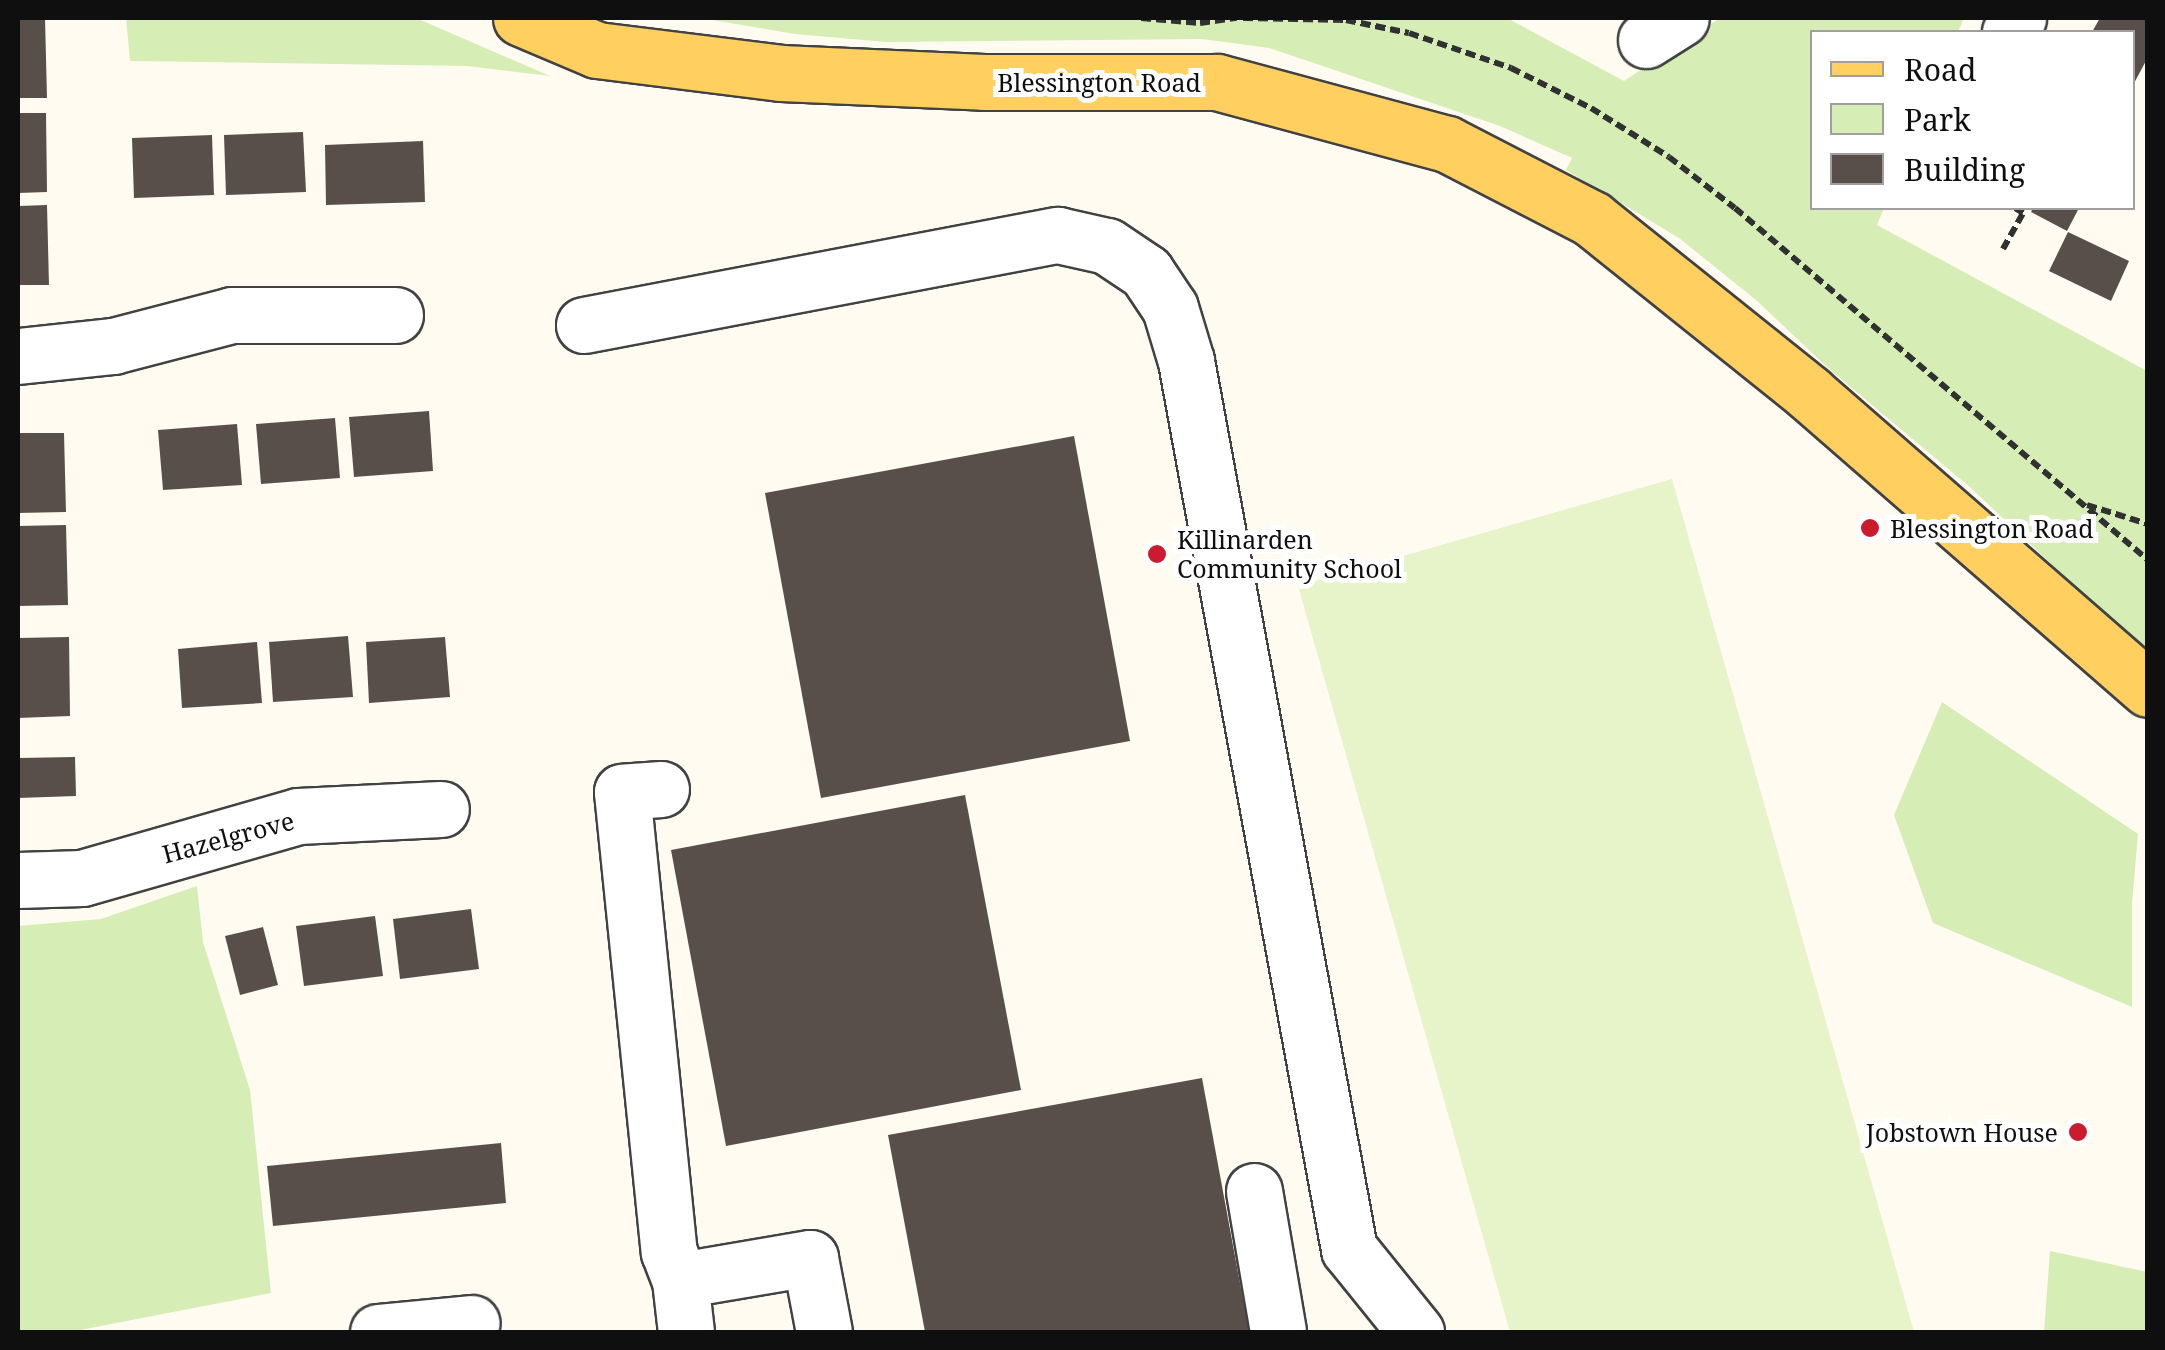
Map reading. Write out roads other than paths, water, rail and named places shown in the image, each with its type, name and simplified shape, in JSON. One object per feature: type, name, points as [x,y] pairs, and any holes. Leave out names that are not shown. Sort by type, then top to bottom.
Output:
[{"type":"main road","name":"Blessington Road","points":[[521,18],[597,50],[782,73],[984,82],[1216,82],[1447,144],[1592,218],[1809,393],[2148,689]]},
{"type":"street","points":[[584,326],[1058,235],[1106,246],[1146,272],[1170,308],[1186,361],[1349,1249],[1416,1332]]},
{"type":"street","points":[[18,356],[113,346],[232,315],[395,315]]},
{"type":"street","points":[[662,789],[622,792],[669,1252],[683,1306],[810,1258],[824,1332]]},
{"type":"street","name":"Hazelgrove","points":[[18,880],[82,878],[298,816],[441,809]]},
{"type":"street","points":[[1254,1191],[1278,1332]]},
{"type":"street","points":[[378,1332],[472,1323]]},
{"type":"place","name":"Blessington Road","points":[[1870,528]]},
{"type":"place","name":"Killinarden Community School","points":[[1157,554]]},
{"type":"place","name":"Jobstown House","points":[[2078,1132]]}]
